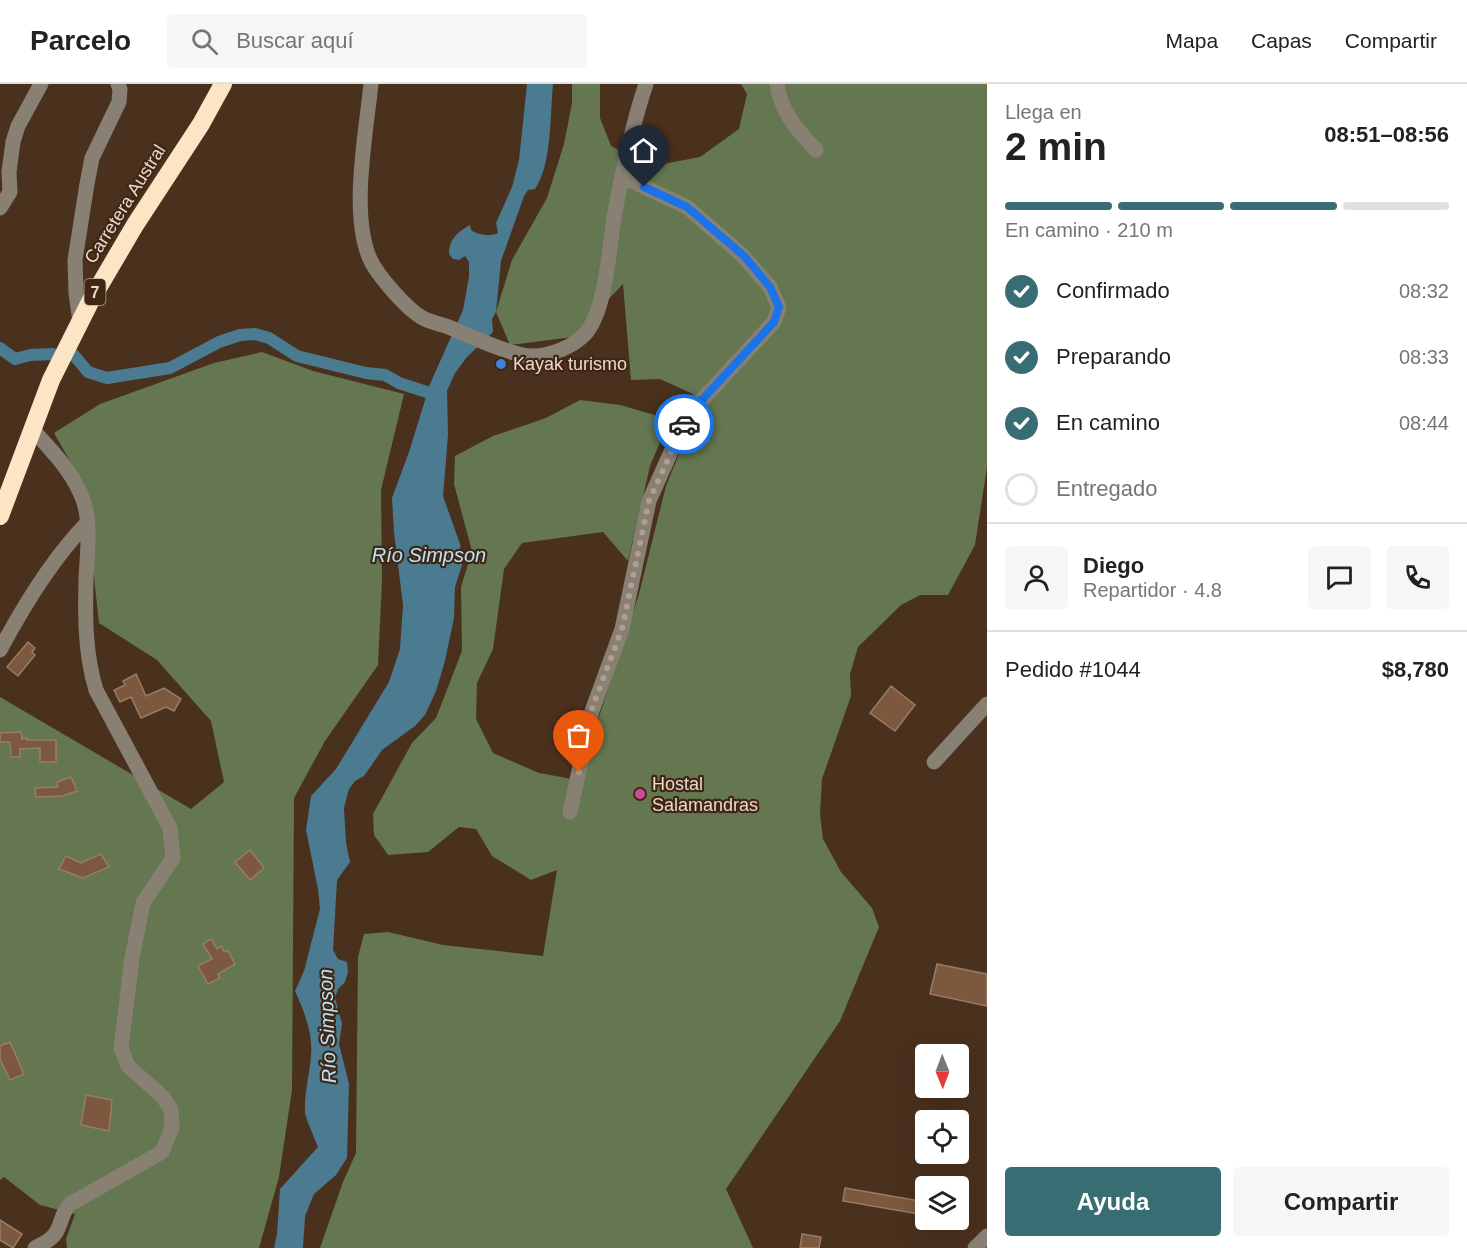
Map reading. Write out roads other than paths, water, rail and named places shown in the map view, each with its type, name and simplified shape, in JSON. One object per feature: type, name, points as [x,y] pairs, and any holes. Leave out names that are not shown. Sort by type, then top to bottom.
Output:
[{"type":"highway","name":"Carretera Austral","points":[[0,516],[51,380],[90,300],[135,225],[201,124],[223,84]]},
{"type":"street","points":[[0,208],[10,192],[9,172],[13,142],[18,126],[41,84]]},
{"type":"street","points":[[80,322],[75,260],[85,194],[92,158],[118,102],[120,89],[118,84]]},
{"type":"street","points":[[370,84],[360,196],[363,236],[370,260],[385,283],[420,316],[508,350],[531,356],[550,353],[571,345],[586,333],[594,318],[605,280],[622,177],[646,84]]},
{"type":"street","points":[[777,84],[778,94],[794,127],[816,150]]},
{"type":"street","points":[[570,812],[591,711],[622,629],[649,501],[687,416],[774,322],[779,307],[770,287],[744,256],[687,207],[622,177]]},
{"type":"street","points":[[33,430],[64,465],[83,498],[87,523],[85,606],[89,665],[96,690],[170,828],[173,858],[143,903],[132,958],[122,1048],[128,1066],[163,1097],[171,1110],[172,1127],[162,1152],[70,1204],[64,1210],[56,1232],[50,1239],[34,1248]]},
{"type":"street","points":[[0,650],[17,618],[68,543],[87,523]]},
{"type":"street","points":[[934,762],[987,704]]},
{"type":"street","points":[[975,1248],[987,1236]]},
{"type":"water","name":"Río Simpson","points":[[527,84],[553,84],[545,167],[535,189],[528,190],[524,196],[501,261],[496,312],[492,319],[493,332],[467,357],[455,373],[447,391],[448,435],[443,496],[460,544],[462,565],[455,587],[454,618],[445,661],[436,691],[425,715],[415,726],[382,750],[364,776],[355,781],[349,789],[344,808],[346,843],[350,862],[337,880],[333,950],[338,959],[347,962],[348,972],[335,998],[342,1024],[339,1044],[349,1084],[347,1158],[336,1175],[314,1194],[305,1216],[303,1248],[274,1248],[280,1189],[318,1147],[305,1112],[311,1039],[305,1014],[295,991],[304,971],[320,909],[306,830],[311,796],[336,769],[389,682],[400,649],[403,605],[392,498],[430,384],[463,310],[469,277],[469,262],[465,256],[459,260],[453,259],[449,254],[452,240],[470,225],[471,230],[481,234],[498,233],[496,223],[512,187],[519,160]]},
{"type":"waterway","points":[[73,354],[88,372],[107,378],[170,368],[219,342],[240,335],[255,334],[269,338],[297,356],[366,373],[385,375],[399,383],[439,396]]},
{"type":"waterway","points":[[0,348],[15,359],[30,355],[53,354]]},
{"type":"place","name":"Kayak turismo","points":[[501,364]]},
{"type":"place","name":"Hostal Salamandras","points":[[640,794]]}]
